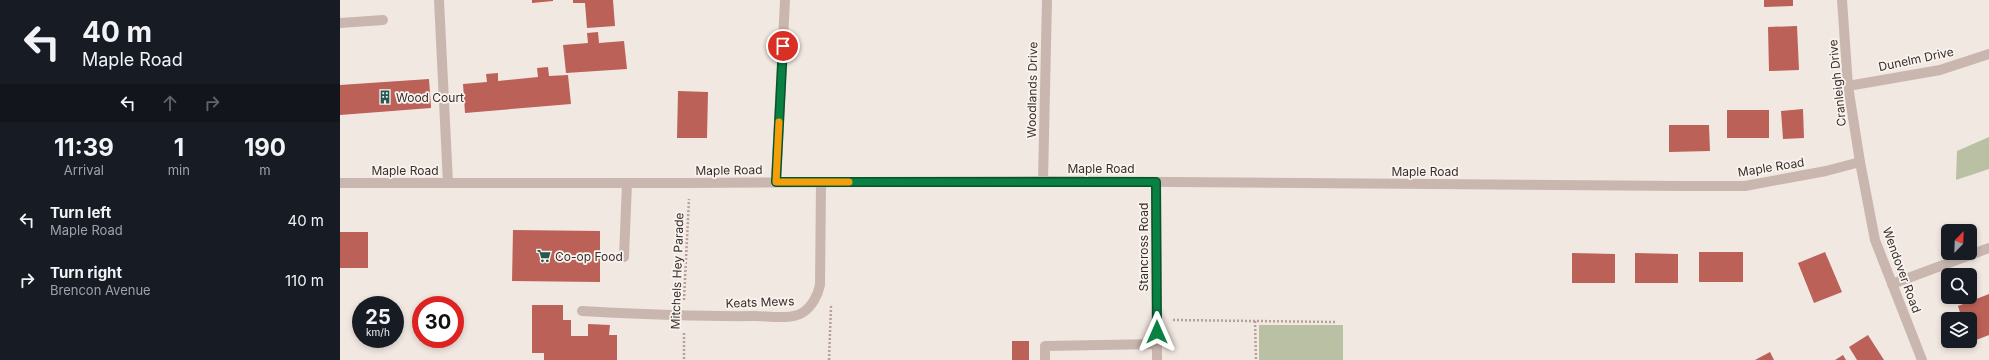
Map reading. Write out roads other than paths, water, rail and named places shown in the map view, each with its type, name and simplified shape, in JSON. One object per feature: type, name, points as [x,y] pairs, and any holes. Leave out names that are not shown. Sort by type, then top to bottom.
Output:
[{"type":"street","points":[[439,0],[448,183]]},
{"type":"street","points":[[776,182],[785,0]]},
{"type":"street","name":"Woodlands Drive","points":[[1043,181],[1047,0]]},
{"type":"street","name":"Cranleigh Drive","points":[[1842,0],[1848,86],[1860,162]]},
{"type":"street","points":[[340,23],[383,20]]},
{"type":"street","name":"Dunelm Drive","points":[[1848,86],[1940,70],[1989,54]]},
{"type":"street","name":"Maple Road","points":[[340,182],[821,183],[1043,181],[1745,186],[1826,171],[1860,162]]},
{"type":"street","name":"Wendover Road","points":[[1860,162],[1875,240],[1922,360]]},
{"type":"street","name":"Stancross Road","points":[[1156,182],[1157,360]]},
{"type":"street","points":[[624,257],[626,183]]},
{"type":"street","name":"Keats Mews","points":[[582,311],[684,317],[794,315],[803,312],[816,298],[820,285],[821,183]]},
{"type":"street","points":[[1892,284],[1989,248]]},
{"type":"street","points":[[1045,360],[1045,346],[1156,344]]},
{"type":"place","name":"Wood Court","points":[[385,97]]},
{"type":"place","name":"Co-op Food","points":[[544,256]]}]
